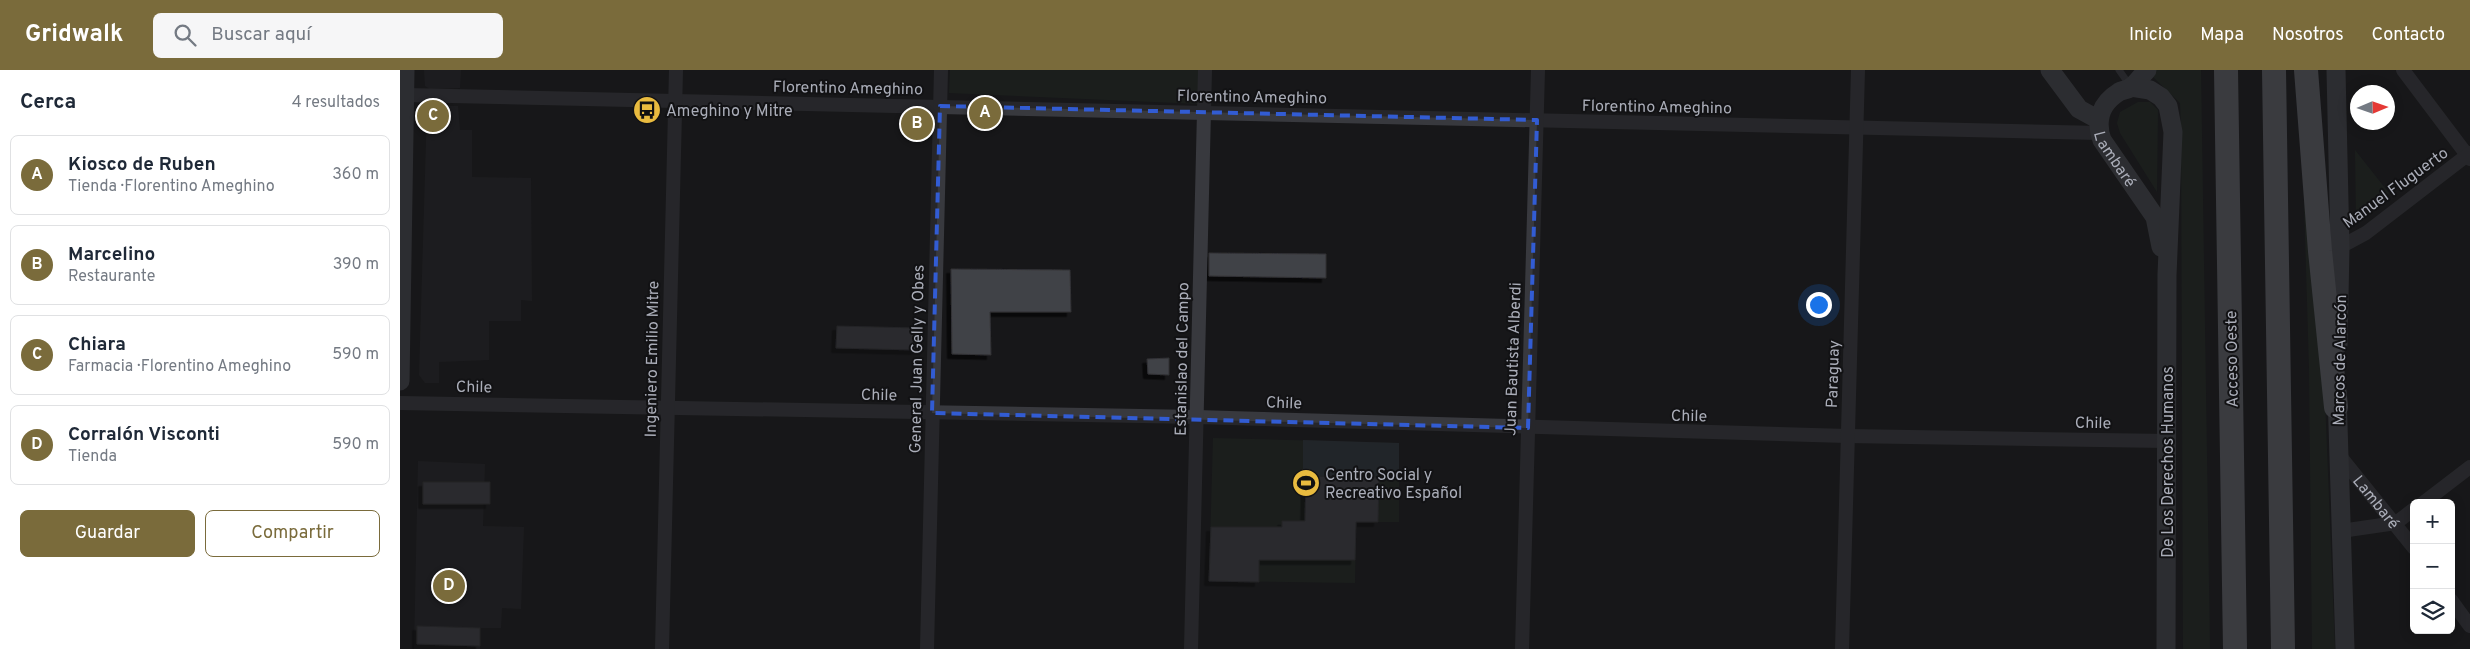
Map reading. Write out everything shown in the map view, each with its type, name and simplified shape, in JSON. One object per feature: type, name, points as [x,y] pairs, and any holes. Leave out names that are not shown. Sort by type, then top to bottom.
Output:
[{"type":"highway","name":"Acceso Oeste","points":[[2226,70],[2236,649]]},
{"type":"highway","points":[[2274,70],[2283,649]]},
{"type":"highway","points":[[2306,70],[2320,251],[2336,407]]},
{"type":"street","points":[[400,381],[402,96],[405,70]]},
{"type":"street","name":"Ingeniero Emilio Mitre","points":[[662,649],[676,70]]},
{"type":"street","name":"General Juan Gelly y Obes","points":[[928,649],[941,70]]},
{"type":"street","name":"Estanislao del Campo","points":[[1191,649],[1206,70]]},
{"type":"street","name":"Juan Bautista Alberdi","points":[[1522,649],[1538,70]]},
{"type":"street","name":"Paraguay","points":[[1842,649],[1858,70]]},
{"type":"street","name":"Lambaré","points":[[2050,70],[2079,109],[2099,126],[2102,140],[2145,202]]},
{"type":"street","points":[[2099,126],[2101,109],[2110,98],[2120,91],[2131,87],[2146,70]]},
{"type":"street","name":"Marcos de Alarcón","points":[[2336,70],[2340,248],[2336,407],[2346,649]]},
{"type":"street","points":[[2403,70],[2469,156]]},
{"type":"street","name":"De Los Derechos Humanos","points":[[2131,87],[2150,90],[2161,97],[2168,106],[2173,132],[2167,275],[2166,649]]},
{"type":"street","name":"Florentino Ameghino","points":[[402,96],[940,106],[1857,128],[2099,126]]},
{"type":"street","name":"Manuel Fluguerto","points":[[2340,248],[2366,233],[2469,156]]},
{"type":"street","name":"De Los Derechos Humanos","points":[[2145,202],[2154,217],[2167,275]]},
{"type":"street","name":"Chile","points":[[400,403],[1197,417],[1847,436],[2167,441]]},
{"type":"street","name":"Lambaré","points":[[2338,455],[2396,523],[2411,544]]},
{"type":"street","points":[[2428,499],[2470,467]]},
{"type":"street","points":[[2342,531],[2396,523],[2410,513]]},
{"type":"street","points":[[2455,605],[2470,626]]},
{"type":"lane","points":[[2119,70],[2131,87]]},
{"type":"highlighted area","points":[[940,106],[1537,120],[1528,428],[932,413]]},
{"type":"shaded area","points":[[424,70],[461,70],[460,88],[430,89],[425,86]]},
{"type":"shaded area","points":[[950,70],[1200,70],[1200,104],[949,93]]},
{"type":"shaded area","points":[[2153,70],[2201,70],[2210,649],[2183,649],[2180,103],[2151,75]]},
{"type":"shaded area","points":[[2138,102],[2150,102],[2158,110],[2157,192],[2120,133],[2117,123],[2120,112]]},
{"type":"shaded area","points":[[430,106],[458,106],[460,130],[472,130],[472,177],[531,178],[532,301],[521,300],[521,321],[489,321],[489,360],[439,362],[439,383],[425,383],[419,375],[427,108]]},
{"type":"shaded area","points":[[2302,134],[2322,324],[2335,649],[2312,649],[2309,368]]},
{"type":"shaded area","points":[[2355,150],[2389,193],[2356,219]]},
{"type":"shaded area","name":"Centro Social y Recreativo Español","points":[[1213,438],[1399,443],[1399,522],[1356,522],[1355,583],[1209,581]]},
{"type":"shaded area","points":[[1303,440],[1399,443],[1399,477],[1303,476]]},
{"type":"shaded area","points":[[418,461],[485,464],[483,526],[524,527],[521,609],[502,608],[501,628],[480,628],[480,649],[414,649]]},
{"type":"building","points":[[1209,253],[1326,254],[1326,278],[1209,276]]},
{"type":"building","points":[[951,269],[1070,270],[1071,312],[990,312],[991,355],[952,354]]},
{"type":"building","points":[[837,326],[916,328],[916,350],[836,348]]},
{"type":"building","points":[[1169,358],[1169,375],[1148,374],[1147,359]]},
{"type":"building","points":[[1306,476],[1379,477],[1378,522],[1356,522],[1355,560],[1259,560],[1259,582],[1209,581],[1211,527],[1282,527],[1282,521],[1305,521]]},
{"type":"building","points":[[423,482],[490,482],[490,504],[423,504]]},
{"type":"building","points":[[417,626],[480,628],[480,646],[417,644]]},
{"type":"place","name":"Ameghino y Mitre","points":[[647,110]]},
{"type":"place","name":"Kiosco de Ruben","points":[[985,113]]},
{"type":"place","name":"Chiara","points":[[433,116]]},
{"type":"place","name":"Marcelino","points":[[917,124]]},
{"type":"place","name":"Centro Social y Recreativo Español","points":[[1306,483]]},
{"type":"place","name":"Corralón Visconti","points":[[449,586]]}]
